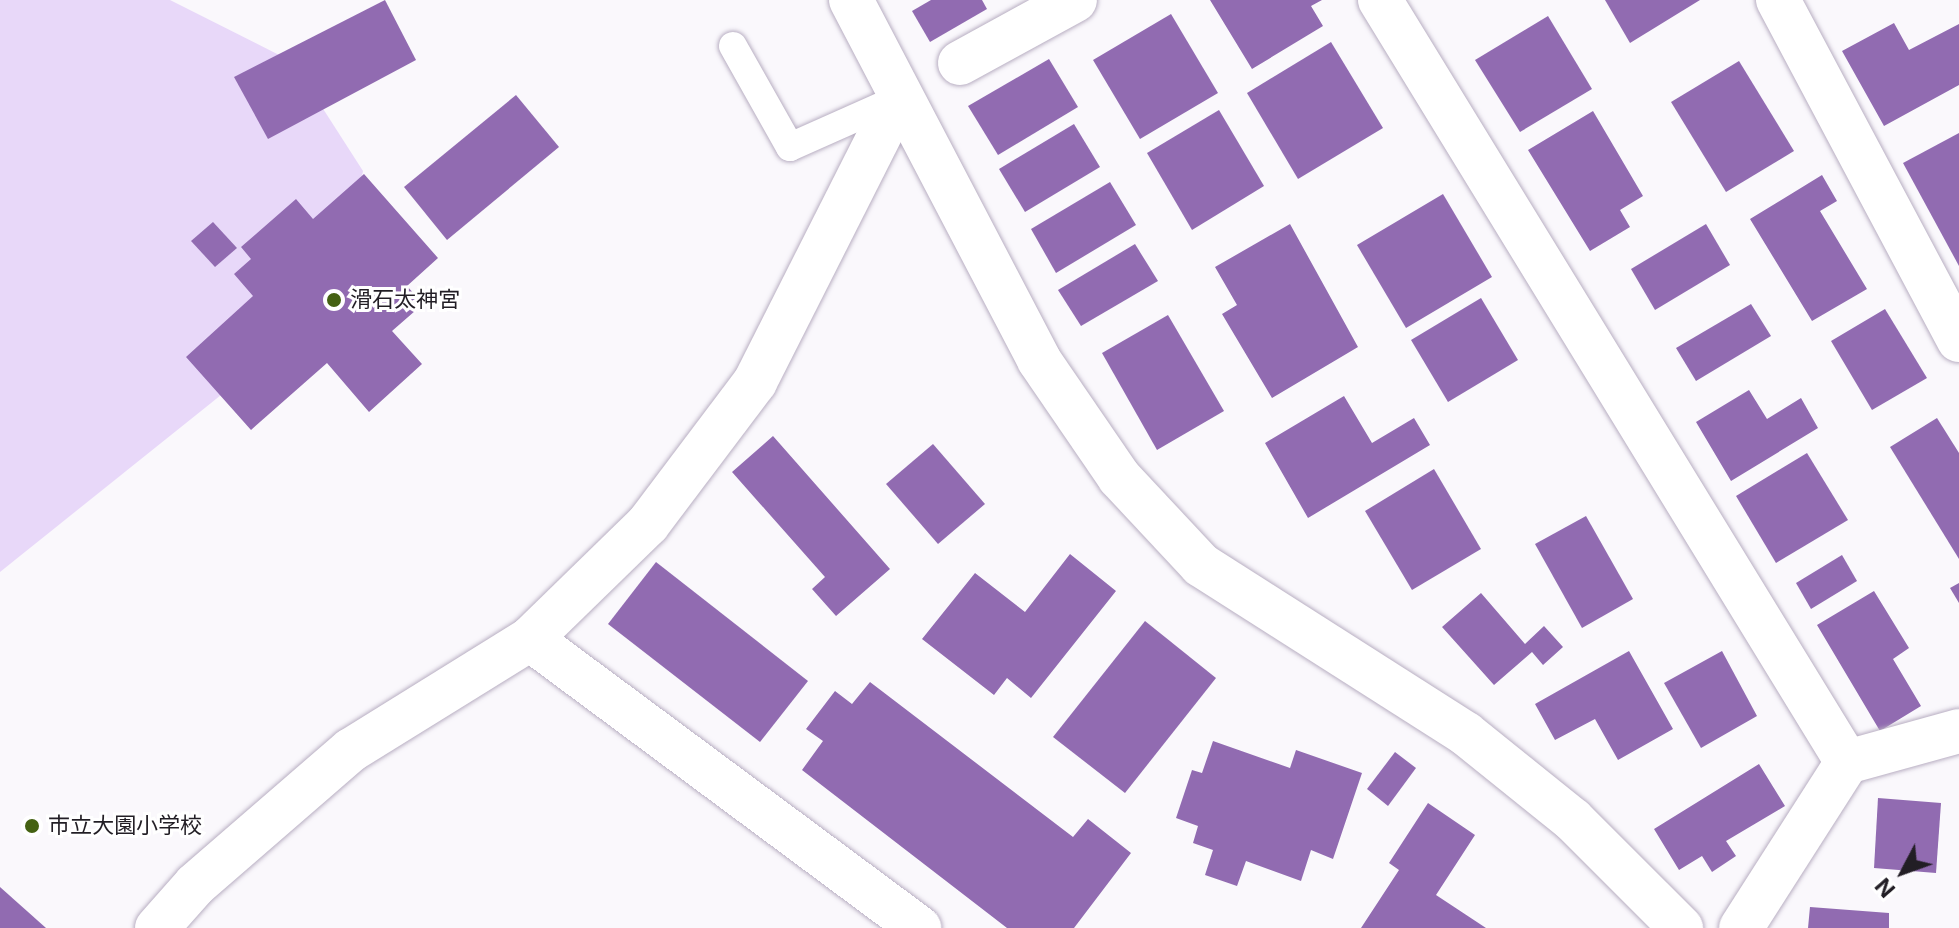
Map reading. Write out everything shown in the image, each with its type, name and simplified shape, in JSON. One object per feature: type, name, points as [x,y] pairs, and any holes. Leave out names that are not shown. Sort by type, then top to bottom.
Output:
[{"type":"street","points":[[851,0],[898,99],[1039,360],[1119,477],[1190,554],[1466,734],[1573,820],[1681,928]]},
{"type":"street","points":[[960,63],[1075,0]]},
{"type":"street","points":[[1380,0],[1847,762]]},
{"type":"street","points":[[1778,0],[1959,340]]},
{"type":"street","points":[[157,928],[195,885],[351,750],[530,639],[648,524],[755,382],[898,99]]},
{"type":"street","points":[[530,639],[919,928]]},
{"type":"street","points":[[1741,928],[1847,762],[1959,731]]},
{"type":"lane","points":[[733,46],[790,147],[898,99]]},
{"type":"shaded area","points":[[0,0],[170,0],[293,62],[363,171],[337,302],[0,572]]},
{"type":"building","points":[[385,0],[416,60],[268,139],[234,77]]},
{"type":"building","points":[[931,0],[982,0],[987,9],[930,42],[912,11]]},
{"type":"building","points":[[1210,0],[1322,0],[1311,6],[1323,26],[1252,69]]},
{"type":"building","points":[[1605,0],[1700,0],[1630,43]]},
{"type":"building","points":[[1171,14],[1218,93],[1140,139],[1093,60]]},
{"type":"building","points":[[1548,16],[1592,89],[1520,132],[1475,60]]},
{"type":"building","points":[[1894,23],[1909,50],[1959,24],[1959,85],[1884,126],[1842,51]]},
{"type":"building","points":[[1331,42],[1383,128],[1298,179],[1247,93]]},
{"type":"building","points":[[1049,59],[1078,107],[998,155],[968,106]]},
{"type":"building","points":[[1739,61],[1794,151],[1726,192],[1671,102]]},
{"type":"building","points":[[516,95],[559,147],[447,240],[404,187]]},
{"type":"building","points":[[1219,110],[1264,186],[1192,230],[1147,153]]},
{"type":"building","points":[[1593,111],[1643,196],[1620,210],[1630,227],[1590,251],[1528,150]]},
{"type":"building","points":[[1074,124],[1100,167],[1025,212],[999,169]]},
{"type":"building","points":[[1959,133],[1959,266],[1903,163]]},
{"type":"building","name":"滑石太神宮","points":[[364,174],[438,258],[407,286],[423,304],[392,331],[422,364],[369,412],[327,363],[251,430],[186,357],[253,296],[234,274],[251,259],[241,247],[296,199],[313,219]]},
{"type":"building","points":[[1822,175],[1837,201],[1820,211],[1867,289],[1812,321],[1750,219]]},
{"type":"building","points":[[1110,182],[1136,225],[1056,273],[1031,229]]},
{"type":"building","points":[[1443,194],[1492,277],[1406,328],[1357,245]]},
{"type":"building","points":[[213,222],[237,248],[215,267],[191,241]]},
{"type":"building","points":[[1290,224],[1358,347],[1272,398],[1222,314],[1237,305],[1215,267]]},
{"type":"building","points":[[1706,224],[1730,265],[1655,310],[1631,269]]},
{"type":"building","points":[[1135,244],[1158,281],[1081,326],[1058,290]]},
{"type":"building","points":[[1481,298],[1518,360],[1448,402],[1411,340]]},
{"type":"building","points":[[1751,304],[1771,336],[1696,381],[1676,348]]},
{"type":"building","points":[[1885,309],[1927,378],[1872,410],[1831,341]]},
{"type":"building","points":[[1168,315],[1224,411],[1157,450],[1102,353]]},
{"type":"building","points":[[1749,390],[1767,419],[1801,398],[1818,428],[1731,481],[1696,422]]},
{"type":"building","points":[[1344,396],[1372,443],[1414,418],[1430,445],[1308,518],[1265,443]]},
{"type":"building","points":[[1937,418],[1959,453],[1959,559],[1890,447]]},
{"type":"building","points":[[773,436],[890,569],[836,616],[812,589],[825,577],[732,472]]},
{"type":"building","points":[[933,444],[985,504],[938,544],[886,484]]},
{"type":"building","points":[[1807,453],[1848,520],[1776,563],[1736,496]]},
{"type":"building","points":[[1434,469],[1481,549],[1412,590],[1365,511]]},
{"type":"building","points":[[1586,516],[1633,599],[1582,628],[1535,544]]},
{"type":"building","points":[[1070,554],[1116,591],[1031,698],[1007,678],[994,695],[922,639],[975,573],[1025,612]]},
{"type":"building","points":[[1842,555],[1857,581],[1811,609],[1796,583]]},
{"type":"building","points":[[656,562],[808,681],[760,742],[608,624]]},
{"type":"building","points":[[1959,583],[1959,603],[1950,588]]},
{"type":"building","points":[[1874,591],[1909,648],[1893,659],[1921,706],[1880,731],[1817,625]]},
{"type":"building","points":[[1481,593],[1525,644],[1544,626],[1563,647],[1543,665],[1532,652],[1494,685],[1442,627]]},
{"type":"building","points":[[1145,621],[1216,678],[1125,793],[1053,737]]},
{"type":"building","points":[[1629,651],[1673,729],[1618,760],[1595,719],[1555,740],[1535,704]]},
{"type":"building","points":[[1722,651],[1757,716],[1701,748],[1664,683]]},
{"type":"building","points":[[870,682],[1073,837],[1088,819],[1131,853],[1074,928],[1007,928],[802,770],[823,741],[806,729],[835,691],[852,704]]},
{"type":"building","points":[[1213,741],[1290,768],[1296,750],[1362,773],[1333,859],[1311,850],[1301,881],[1246,861],[1237,886],[1205,875],[1213,850],[1193,843],[1198,826],[1176,818],[1192,770],[1202,773]]},
{"type":"building","points":[[1395,752],[1416,768],[1388,806],[1367,789]]},
{"type":"building","points":[[1759,764],[1785,806],[1726,841],[1736,856],[1712,872],[1702,856],[1679,870],[1654,829]]},
{"type":"building","points":[[1878,798],[1941,803],[1936,873],[1874,868]]},
{"type":"building","points":[[1428,803],[1475,835],[1436,895],[1486,928],[1361,928],[1399,870],[1389,863]]},
{"type":"building","points":[[0,887],[46,928],[0,928]]},
{"type":"building","points":[[1810,907],[1889,913],[1889,928],[1808,928]]},
{"type":"place","name":"滑石太神宮","points":[[334,300]]},
{"type":"place","name":"市立大園小学校","points":[[32,826]]}]
